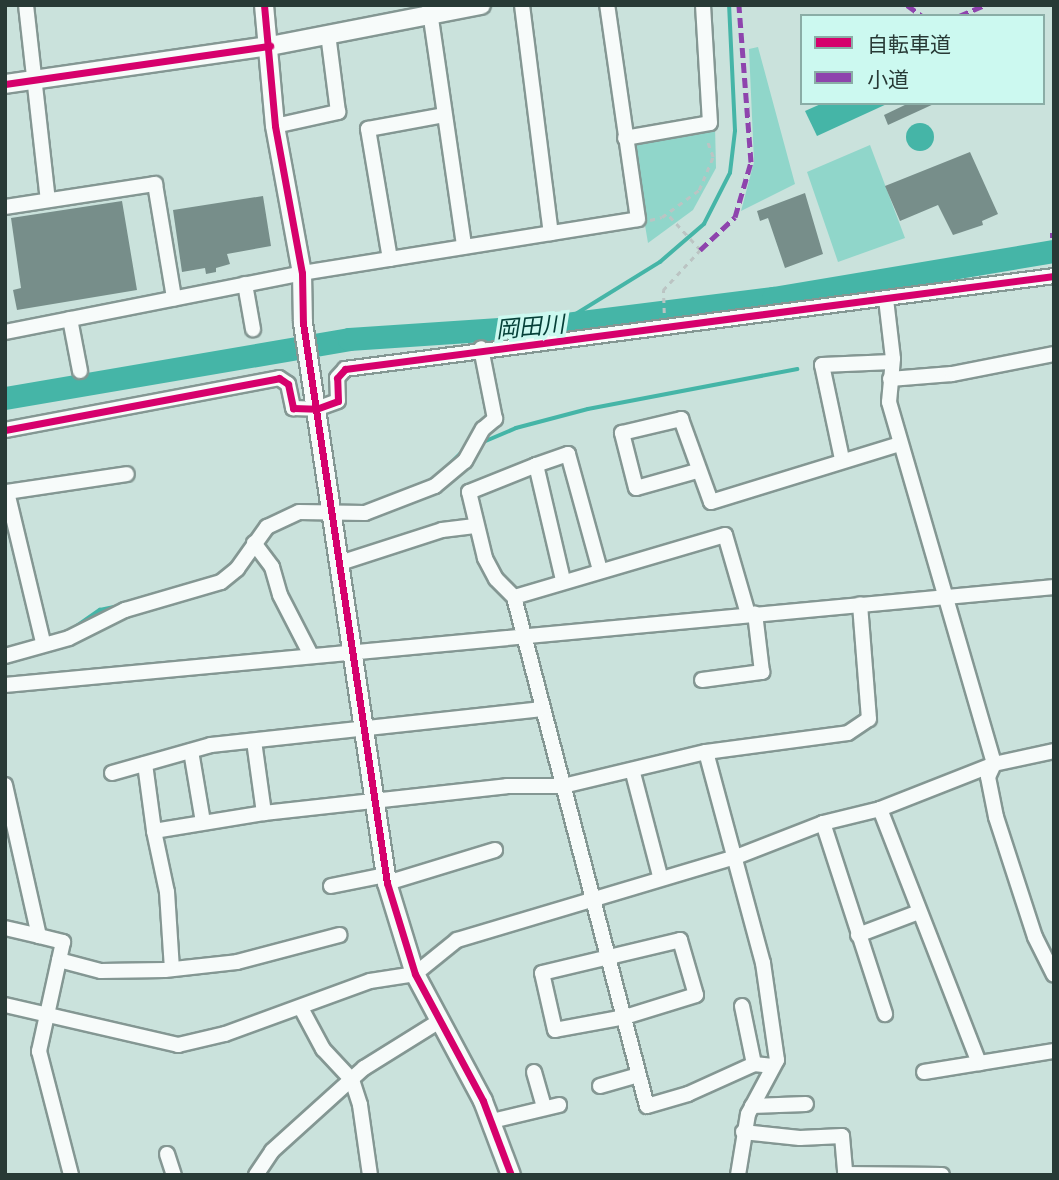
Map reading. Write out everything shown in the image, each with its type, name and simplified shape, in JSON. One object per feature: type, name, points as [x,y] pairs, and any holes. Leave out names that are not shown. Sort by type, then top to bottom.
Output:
[{"type":"street","points":[[26,5],[48,200]]},
{"type":"street","points":[[264,5],[270,46],[275,126],[302,273],[303,323],[386,879],[415,974],[492,1121],[511,1175]]},
{"type":"street","points":[[5,84],[270,46],[430,10],[481,5]]},
{"type":"street","points":[[522,5],[551,233]]},
{"type":"street","points":[[5,332],[302,273],[638,219],[607,5]]},
{"type":"street","points":[[625,138],[710,123],[703,5]]},
{"type":"street","points":[[430,10],[464,246]]},
{"type":"street","points":[[275,126],[338,112],[328,34]]},
{"type":"street","points":[[390,259],[368,129],[444,115]]},
{"type":"street","points":[[5,206],[155,184],[174,298]]},
{"type":"street","points":[[5,430],[279,378],[288,384],[293,408],[316,409],[338,401],[337,378],[345,369],[481,348],[666,330],[1054,276]]},
{"type":"street","points":[[245,284],[253,330]]},
{"type":"street","points":[[886,299],[892,362],[889,402],[899,444],[942,597],[949,606],[994,764],[988,777],[996,817],[1035,937],[1054,975]]},
{"type":"street","points":[[70,319],[80,372]]},
{"type":"street","points":[[5,656],[43,642],[69,638],[125,610],[221,582],[237,569],[267,527],[299,512],[332,515],[389,507],[435,486],[465,461],[483,429],[495,419],[481,348]]},
{"type":"street","points":[[890,379],[952,374],[1054,354]]},
{"type":"street","points":[[842,459],[822,365],[892,362]]},
{"type":"street","points":[[697,471],[636,488],[622,433],[681,419],[710,502],[842,459],[899,444]]},
{"type":"street","points":[[469,492],[568,454],[600,570]]},
{"type":"street","points":[[465,461],[475,526],[496,579],[514,597],[540,709],[609,953],[647,1106],[688,1094],[754,1064],[773,1066]]},
{"type":"street","points":[[536,465],[563,580]]},
{"type":"street","points":[[43,642],[7,492],[127,474]]},
{"type":"street","points":[[340,563],[442,530],[475,526]]},
{"type":"street","points":[[514,597],[563,580],[725,535],[751,614],[762,672],[702,680]]},
{"type":"street","points":[[254,543],[272,567],[280,595],[311,655]]},
{"type":"street","points":[[5,685],[1054,587]]},
{"type":"street","points":[[155,831],[264,813],[507,786],[563,786],[633,773],[706,752],[848,733],[869,719],[860,604]]},
{"type":"street","points":[[112,773],[191,751],[254,741],[540,709]]},
{"type":"street","points":[[254,741],[264,813]]},
{"type":"street","points":[[191,751],[203,822]]},
{"type":"street","points":[[5,1005],[46,1011],[178,1045],[265,1022],[370,981],[415,974],[457,940],[660,876],[736,857],[823,823],[880,809],[994,764],[1054,751]]},
{"type":"street","points":[[706,752],[763,963],[777,1060],[752,1106],[744,1132],[738,1175]]},
{"type":"street","points":[[145,764],[167,892],[172,969]]},
{"type":"street","points":[[633,773],[660,876]]},
{"type":"street","points":[[5,785],[39,936]]},
{"type":"street","points":[[880,809],[979,1063]]},
{"type":"street","points":[[823,823],[885,1014]]},
{"type":"street","points":[[331,886],[386,879],[495,850]]},
{"type":"street","points":[[858,935],[919,912]]},
{"type":"street","points":[[5,928],[64,942],[46,1011],[39,1051],[71,1175]]},
{"type":"street","points":[[59,960],[101,971],[172,969],[237,962],[339,935]]},
{"type":"street","points":[[680,940],[696,995],[625,1017],[555,1030],[542,973],[609,953],[680,940]]},
{"type":"street","points":[[743,1006],[754,1064]]},
{"type":"street","points":[[301,1008],[323,1049],[352,1080],[360,1105],[370,1175]]},
{"type":"street","points":[[257,1175],[272,1151],[352,1080],[394,1046],[438,1021]]},
{"type":"street","points":[[925,1072],[1054,1051]]},
{"type":"street","points":[[492,1121],[551,1106],[534,1072]]},
{"type":"street","points":[[600,1086],[638,1075]]},
{"type":"street","points":[[752,1106],[806,1104]]},
{"type":"street","points":[[744,1132],[800,1138],[842,1136],[845,1174],[943,1175]]},
{"type":"street","points":[[167,1154],[174,1175]]},
{"type":"path","points":[[638,219],[667,214],[699,190],[711,168],[713,157],[703,124]]},
{"type":"path","points":[[662,296],[700,250],[667,214]]},
{"type":"green space","points":[[758,47],[795,184],[741,211],[754,162],[749,49]]},
{"type":"green space","points":[[715,126],[716,168],[693,210],[648,243],[632,148],[637,141]]},
{"type":"green space","points":[[870,145],[905,238],[838,262],[807,172]]},
{"type":"water","points":[[818,105],[885,105],[817,136],[805,111]]},
{"type":"water","points":[[920,123],[930,127],[934,137],[930,147],[920,151],[910,147],[906,137],[910,127]]},
{"type":"building","points":[[905,105],[932,105],[888,125],[884,115]]},
{"type":"building","points":[[970,152],[998,214],[982,221],[983,225],[953,235],[938,205],[900,221],[885,186]]},
{"type":"building","points":[[805,193],[823,254],[785,268],[768,218],[760,221],[757,211]]},
{"type":"building","points":[[263,196],[271,246],[227,254],[230,264],[216,268],[216,272],[206,274],[205,268],[182,272],[173,210]]},
{"type":"building","points":[[122,201],[137,290],[17,310],[13,290],[21,288],[11,218]]},
{"type":"waterway","points":[[558,325],[660,262],[704,224],[730,173],[735,131],[729,5]]},
{"type":"waterway","name":"岡田川","points":[[5,398],[349,339],[558,325],[773,298],[1054,251]]},
{"type":"waterway","points":[[481,443],[516,428],[588,409],[797,369]]},
{"type":"waterway","points":[[443,471],[465,449]]},
{"type":"waterway","points":[[71,630],[100,610],[123,605]]},
{"type":"marked path","points":[[700,250],[735,217],[751,162],[739,5]]},
{"type":"marked path","points":[[907,5],[919,14]]},
{"type":"marked path","points":[[964,14],[985,5]]},
{"type":"cycle path","points":[[264,5],[275,126],[302,273],[303,323],[387,883],[415,974],[483,1101],[511,1175]]},
{"type":"cycle path","points":[[5,84],[270,46]]},
{"type":"cycle path","points":[[5,430],[279,378],[288,384],[293,408],[316,409],[338,401],[337,378],[345,369],[1054,276]]}]
